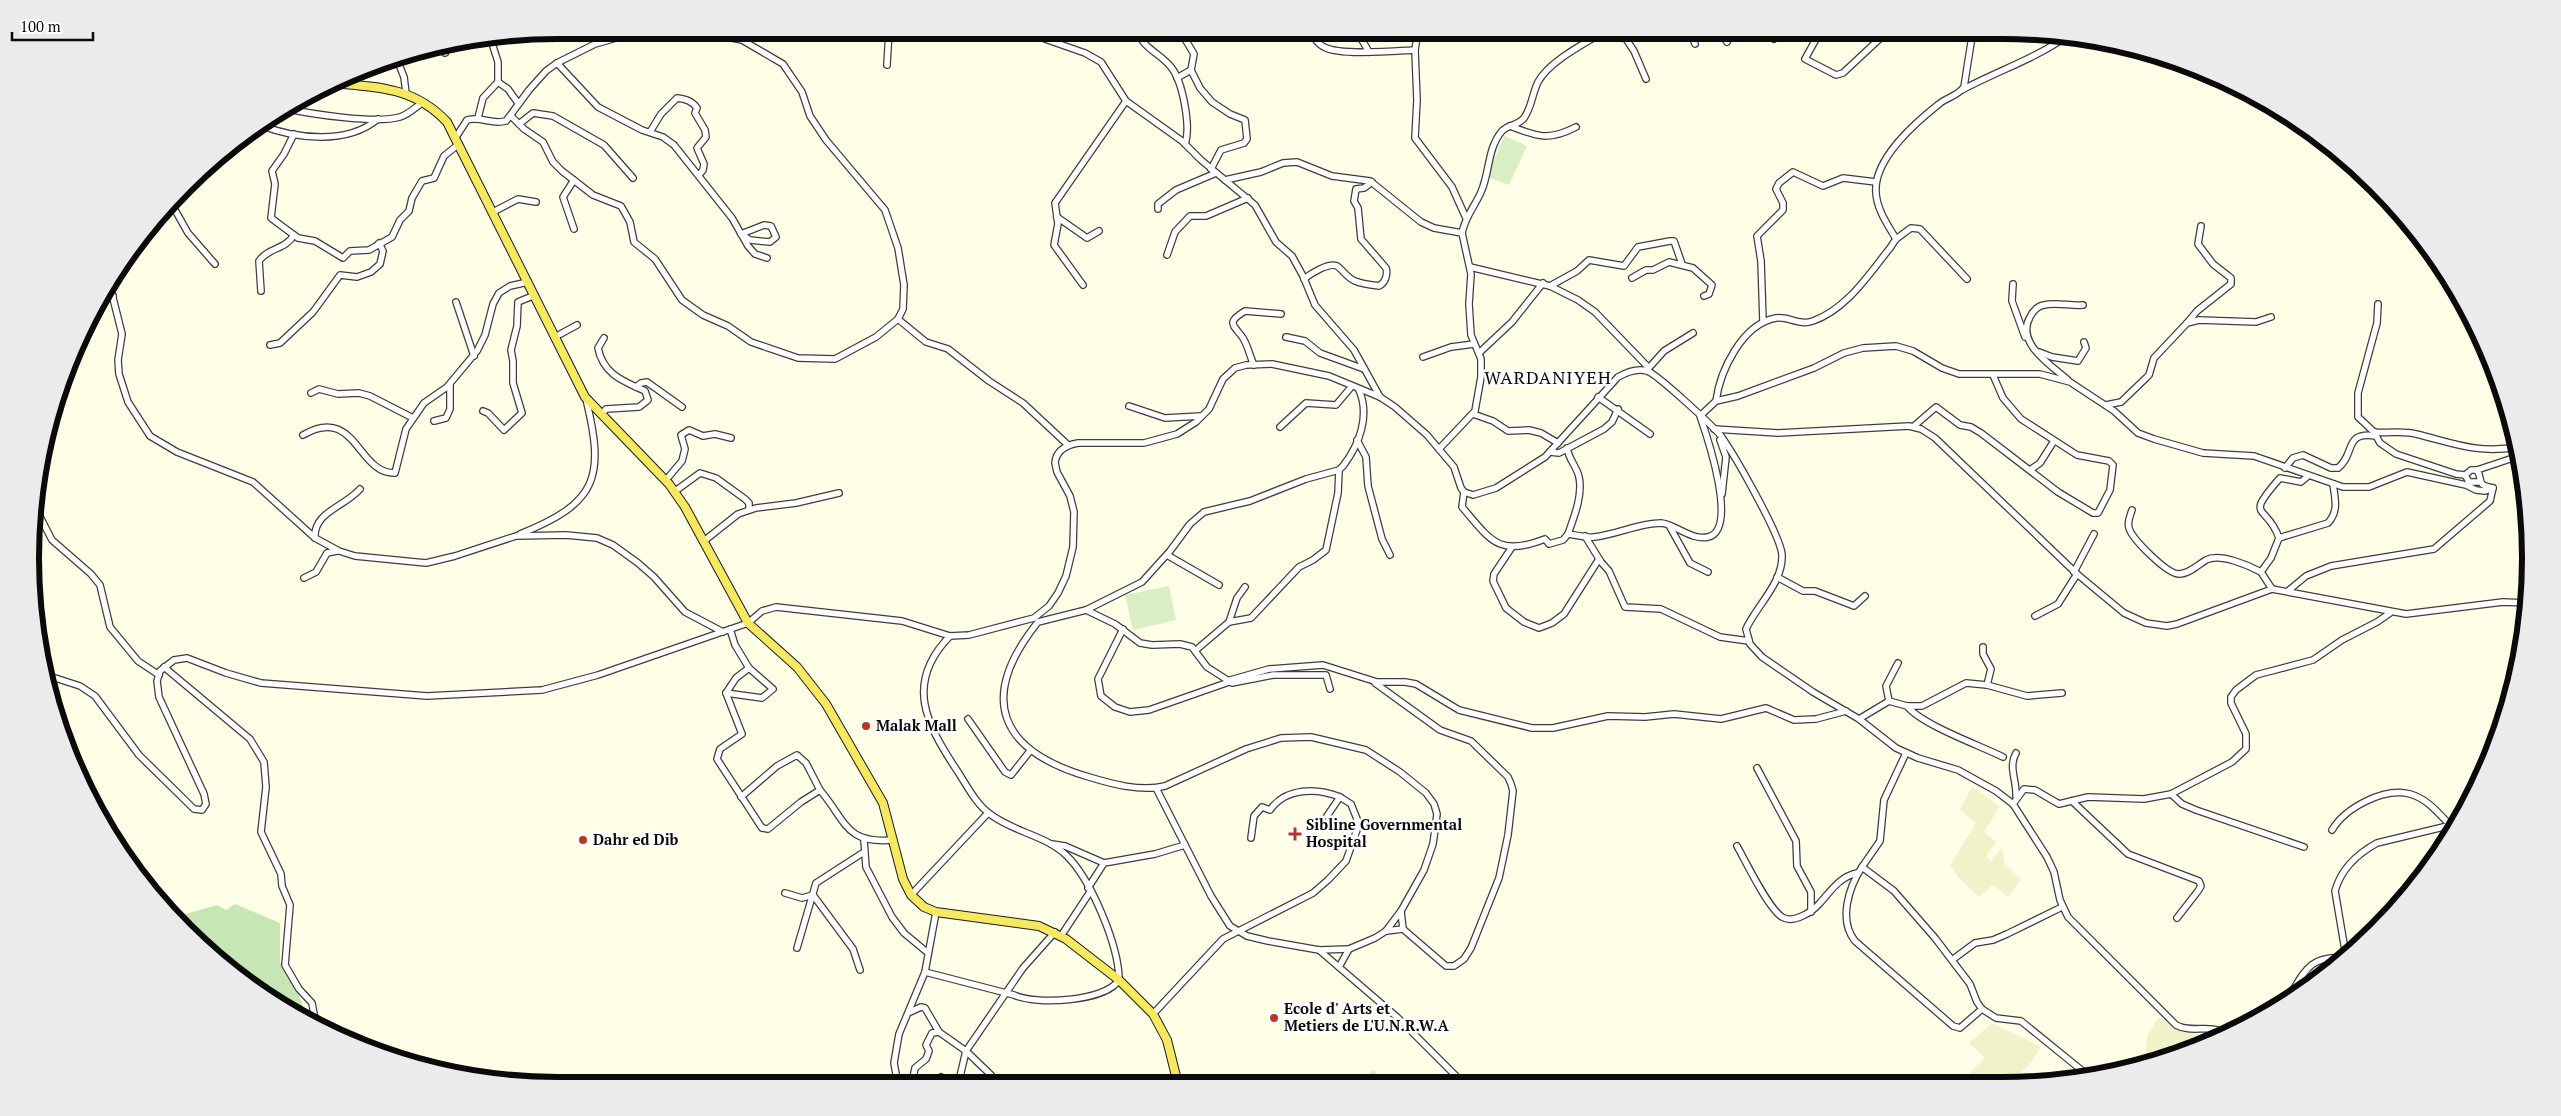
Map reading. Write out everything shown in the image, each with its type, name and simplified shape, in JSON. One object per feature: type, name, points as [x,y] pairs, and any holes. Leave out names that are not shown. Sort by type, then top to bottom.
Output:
[{"type":"main road","points":[[345,84],[386,88],[406,93],[423,102],[447,122],[585,397],[666,480],[704,541],[748,623],[797,667],[826,704],[883,803],[903,879],[911,895],[924,907],[936,912],[1031,924],[1058,934],[1119,980],[1153,1014],[1167,1040],[1176,1077]]},
{"type":"street","points":[[294,134],[284,154],[272,171],[275,184],[270,215],[272,220],[294,235],[315,241],[343,258],[350,251],[369,250],[392,237],[400,220],[409,211],[412,198],[422,180],[434,178],[444,156],[457,141],[467,120],[478,118],[502,122],[512,116],[518,103],[546,71],[557,63],[596,44],[613,39]]},
{"type":"street","points":[[512,116],[519,124],[544,142],[553,162],[574,180],[597,197],[621,206],[627,215],[637,245],[655,259],[682,300],[703,315],[728,326],[758,346],[798,358],[835,359],[876,337],[898,319],[903,308],[904,285],[898,248],[885,210],[826,140],[810,116],[802,92],[784,64],[742,40],[737,39]]},
{"type":"street","points":[[887,65],[888,39]]},
{"type":"street","points":[[1046,39],[1085,53],[1101,62],[1126,101],[1185,144],[1213,171],[1248,198],[1260,212],[1276,242],[1292,256],[1315,306],[1346,340],[1380,397]]},
{"type":"street","points":[[1141,39],[1142,42],[1172,68],[1177,78],[1188,125],[1185,144]]},
{"type":"street","points":[[1158,209],[1158,204],[1176,190],[1213,171],[1221,150],[1244,143],[1247,139],[1245,120],[1230,114],[1212,102],[1194,80],[1191,70],[1194,54],[1185,39]]},
{"type":"street","points":[[1316,39],[1329,49],[1369,52],[1415,50]]},
{"type":"street","points":[[1361,39],[1369,52]]},
{"type":"street","points":[[1417,39],[1415,50],[1417,100],[1415,138],[1452,187],[1466,218]]},
{"type":"street","points":[[1439,449],[1473,414],[1477,404],[1481,370],[1479,353],[1474,344],[1469,304],[1470,267],[1462,233],[1466,218],[1482,189],[1488,162],[1496,142],[1504,129],[1519,124],[1527,113],[1537,84],[1542,76],[1571,52],[1592,39]]},
{"type":"street","points":[[1626,39],[1634,51],[1646,79]]},
{"type":"street","points":[[1693,39],[1695,44]]},
{"type":"street","points":[[1816,39],[1805,59],[1836,74],[1843,73],[1879,39]]},
{"type":"street","points":[[1962,90],[1971,39]]},
{"type":"street","points":[[1896,239],[1879,206],[1876,195],[1876,182],[1888,155],[1900,140],[1939,104],[1962,90],[2019,63],[2057,42]]},
{"type":"street","points":[[478,118],[483,98],[498,82],[500,69],[492,43]]},
{"type":"street","points":[[557,63],[598,107],[663,137],[674,145],[732,218],[755,254],[767,258]]},
{"type":"street","points":[[399,64],[404,77],[406,93]]},
{"type":"street","points":[[1177,78],[1191,70]]},
{"type":"street","points":[[498,82],[508,89],[518,103]]},
{"type":"street","points":[[650,132],[661,114],[677,98],[686,99],[694,104],[697,108],[695,113],[705,130],[706,137],[697,148],[704,164],[703,170],[699,175]]},
{"type":"street","points":[[1083,285],[1054,245],[1058,227],[1055,207],[1056,199],[1126,101]]},
{"type":"street","points":[[296,109],[378,119],[404,116],[423,102]]},
{"type":"street","points":[[519,124],[533,114],[553,116],[610,150],[615,159],[633,178]]},
{"type":"street","points":[[268,127],[294,134],[325,137],[343,135],[364,129],[378,119]]},
{"type":"street","points":[[1510,126],[1548,138],[1561,135],[1576,127]]},
{"type":"street","points":[[1225,180],[1292,162],[1332,176],[1372,182],[1420,222],[1434,228],[1462,233]]},
{"type":"street","points":[[1763,322],[1761,261],[1756,240],[1759,231],[1783,210],[1784,203],[1776,189],[1777,185],[1793,172],[1822,186],[1844,178],[1876,182]]},
{"type":"street","points":[[574,180],[563,197],[574,230]]},
{"type":"street","points":[[1304,279],[1315,270],[1333,265],[1338,266],[1348,277],[1356,282],[1379,286],[1383,284],[1387,273],[1386,268],[1361,239],[1358,208],[1354,201],[1356,189],[1364,188],[1372,182]]},
{"type":"street","points":[[1167,254],[1175,232],[1190,216],[1206,216],[1248,198]]},
{"type":"street","points":[[493,212],[518,199],[536,202]]},
{"type":"street","points":[[174,209],[188,233],[215,264]]},
{"type":"street","points":[[1057,217],[1087,238],[1099,231]]},
{"type":"street","points":[[764,225],[770,226],[776,237],[770,242],[750,240],[741,234],[764,225]]},
{"type":"street","points":[[2106,405],[2121,402],[2145,379],[2154,358],[2197,311],[2231,284],[2231,278],[2213,264],[2198,244],[2201,226]]},
{"type":"street","points":[[1716,401],[1725,365],[1746,337],[1763,322],[1780,318],[1804,323],[1828,313],[1854,291],[1896,239],[1911,228],[1920,229],[1967,279]]},
{"type":"street","points":[[261,291],[259,261],[268,250],[287,244],[294,235]]},
{"type":"street","points":[[1550,286],[1577,271],[1589,260],[1624,266],[1638,247],[1670,241],[1674,241],[1676,244],[1682,264]]},
{"type":"street","points":[[270,345],[280,343],[313,312],[340,275],[347,274],[357,277],[370,272],[380,264],[383,251],[379,243]]},
{"type":"street","points":[[1632,278],[1646,270],[1653,270],[1669,262],[1682,264],[1704,275],[1712,285],[1709,294],[1704,296]]},
{"type":"street","points":[[1470,267],[1543,283],[1595,312],[1647,369],[1656,375],[1714,429],[1725,443],[1776,534],[1782,557],[1777,576],[1748,625],[1746,634],[1749,641],[1762,657],[1859,719],[1886,741],[1906,753],[1958,770],[2015,801]]},
{"type":"street","points":[[303,435],[316,429],[332,427],[358,446],[373,466],[395,473],[403,436],[429,399],[450,385],[474,356],[485,335],[493,304],[498,293],[510,286],[528,282]]},
{"type":"street","points":[[1479,353],[1512,322],[1543,283]]},
{"type":"street","points":[[2013,284],[2012,301],[2018,324],[2030,348],[2052,357],[2078,361],[2086,348],[2084,342]]},
{"type":"street","points":[[112,292],[122,334],[118,360],[121,381],[128,402],[150,436],[177,452],[253,482],[315,538],[340,551],[394,561],[426,563],[455,556],[516,536],[556,519],[571,508],[588,489],[596,462],[585,397]]},
{"type":"street","points":[[483,411],[504,430],[522,413],[513,383],[511,344],[517,329],[518,302],[535,295]]},
{"type":"street","points":[[456,302],[474,356]]},
{"type":"street","points":[[2083,304],[2044,304],[2033,311],[2029,318],[2026,332],[2036,351],[2070,382],[2106,405],[2138,433],[2203,453],[2254,456],[2292,471],[2343,487],[2364,488],[2407,472],[2466,485],[2476,490],[2485,491],[2493,488]]},
{"type":"street","points":[[2378,304],[2378,317],[2362,374],[2358,417],[2375,434],[2380,443],[2396,454],[2456,474],[2466,475]]},
{"type":"street","points":[[1254,365],[1242,338],[1234,331],[1232,325],[1234,320],[1244,311],[1281,314]]},
{"type":"street","points":[[2187,323],[2199,320],[2256,322],[2270,317]]},
{"type":"street","points":[[898,319],[926,342],[948,349],[989,381],[1023,403],[1068,444]]},
{"type":"street","points":[[555,337],[577,325]]},
{"type":"street","points":[[1464,492],[1473,495],[1496,488],[1550,452],[1618,377],[1632,371],[1647,369],[1664,352],[1693,333]]},
{"type":"street","points":[[601,415],[606,409],[634,408],[645,404],[648,400],[648,394],[618,379],[602,362],[598,348],[604,338]]},
{"type":"street","points":[[1286,338],[1305,341],[1320,353],[1364,369]]},
{"type":"street","points":[[1423,357],[1451,347],[1474,344]]},
{"type":"street","points":[[1700,416],[1716,401],[1738,396],[1814,368],[1850,351],[1881,346],[1896,346],[1913,351],[1951,372],[1993,376],[2040,374],[2070,382]]},
{"type":"street","points":[[1386,931],[1401,911],[1424,870],[1431,852],[1436,810],[1431,799],[1421,789],[1366,750],[1311,737],[1288,736],[1246,749],[1156,788],[1115,784],[1094,779],[1046,761],[1030,751],[1009,726],[1005,714],[1004,688],[1016,658],[1036,620],[1058,593],[1072,557],[1074,512],[1070,496],[1055,463],[1057,454],[1068,444],[1136,444],[1155,441],[1183,431],[1203,415],[1217,396],[1226,376],[1240,366],[1272,364],[1304,370],[1329,376],[1359,390],[1380,397],[1405,414],[1454,467],[1464,492],[1462,507],[1485,534],[1495,542],[1512,547],[1545,539],[1549,544],[1563,540],[1568,534],[1579,496],[1579,479],[1570,462],[1567,448]]},
{"type":"street","points":[[1914,426],[1936,407],[1960,425],[1976,429],[2058,492],[2093,513],[2098,513],[2110,490],[2113,465],[2108,461],[2077,455],[2054,441],[2012,410],[1993,376]]},
{"type":"street","points":[[636,387],[646,382],[682,407]]},
{"type":"street","points":[[434,421],[446,418],[450,409],[450,385]]},
{"type":"street","points":[[1280,427],[1306,403],[1336,405],[1352,386]]},
{"type":"street","points":[[311,393],[319,389],[338,394],[359,393],[370,396],[414,418]]},
{"type":"street","points":[[53,677],[80,686],[95,696],[149,766],[194,809],[202,810],[206,800],[159,697],[156,681],[164,667],[174,660],[187,658],[226,673],[261,683],[427,696],[523,692],[574,683],[748,623],[762,611],[776,607],[902,621],[950,636],[969,636],[1086,610],[1142,582],[1167,555],[1190,524],[1204,512],[1250,501],[1306,479],[1339,470],[1347,462],[1357,440],[1364,414],[1359,390]]},
{"type":"street","points":[[1598,397],[1618,409],[1650,434]]},
{"type":"street","points":[[1129,406],[1166,418],[1194,418],[1203,415]]},
{"type":"street","points":[[1550,452],[1559,453],[1609,426],[1618,409]]},
{"type":"street","points":[[1473,414],[1493,421],[1508,431],[1529,430],[1542,434],[1558,444]]},
{"type":"street","points":[[1700,416],[1721,497]]},
{"type":"street","points":[[1714,429],[1778,433],[1914,426],[1936,438],[2075,573],[2124,613],[2155,626],[2177,624],[2272,590],[2288,591],[2390,613],[2418,614],[2469,606],[2520,602]]},
{"type":"street","points":[[1568,534],[1594,537],[1661,524],[1705,538],[1713,534],[1719,525],[1726,457],[1714,429]]},
{"type":"street","points":[[666,480],[682,461],[685,449],[681,435],[685,432],[731,438]]},
{"type":"street","points":[[2285,468],[2293,458],[2303,455],[2331,468],[2338,468],[2357,436],[2364,434],[2415,433],[2458,447],[2485,451],[2510,448]]},
{"type":"street","points":[[1357,440],[1366,457],[1368,483],[1378,518],[1379,531],[1390,555]]},
{"type":"street","points":[[2030,470],[2044,458],[2054,441]]},
{"type":"street","points":[[2292,471],[2293,458]]},
{"type":"street","points":[[2466,475],[2471,470],[2477,470],[2512,458]]},
{"type":"street","points":[[1196,650],[1229,622],[1251,618],[1299,567],[1313,560],[1326,550],[1338,493],[1339,470]]},
{"type":"street","points":[[2477,470],[2480,476],[2479,482]]},
{"type":"street","points":[[674,492],[700,473],[716,478],[745,499],[749,503],[750,510]]},
{"type":"street","points":[[2466,475],[2469,482],[2479,482],[2483,486],[2493,488]]},
{"type":"street","points":[[2279,538],[2259,511],[2260,504],[2280,478],[2301,482],[2308,476]]},
{"type":"street","points":[[2279,538],[2328,523],[2333,517],[2336,505],[2333,484]]},
{"type":"street","points":[[2288,591],[2306,576],[2331,566],[2434,549],[2486,505],[2492,498],[2493,488]]},
{"type":"street","points":[[315,538],[314,530],[318,522],[336,506],[353,498],[360,489]]},
{"type":"street","points":[[704,541],[735,515],[750,510],[796,503],[839,493]]},
{"type":"street","points":[[2132,510],[2128,521],[2130,532],[2160,563],[2172,572],[2179,574],[2188,571],[2214,558],[2261,572],[2272,590]]},
{"type":"street","points":[[40,518],[52,540],[91,574],[100,585],[110,627],[138,661],[159,675]]},
{"type":"street","points":[[1670,528],[1690,562],[1708,572]]},
{"type":"street","points":[[2035,616],[2058,604],[2094,534]]},
{"type":"street","points":[[516,536],[566,535],[606,541],[638,563],[654,577],[685,612],[723,632]]},
{"type":"street","points":[[1585,536],[1611,574],[1625,608],[1661,609],[1720,637],[1749,641]]},
{"type":"street","points":[[2261,572],[2271,558],[2279,538]]},
{"type":"street","points":[[1512,547],[1494,574],[1493,581],[1506,608],[1524,622],[1539,628],[1552,623],[1564,614],[1599,559]]},
{"type":"street","points":[[304,578],[316,572],[327,553],[340,551]]},
{"type":"street","points":[[1167,555],[1219,585]]},
{"type":"street","points":[[1777,576],[1803,591],[1815,591],[1854,606],[1865,596]]},
{"type":"street","points":[[1229,622],[1237,598],[1245,587]]},
{"type":"street","points":[[1086,610],[1123,629],[1140,643],[1180,644],[1196,650],[1202,662],[1228,681],[1239,684],[1280,675],[1326,675],[1330,689]]},
{"type":"street","points":[[2015,801],[2021,791],[2030,789],[2060,804],[2095,797],[2144,799],[2171,794],[2232,762],[2246,749],[2246,734],[2231,703],[2234,693],[2240,686],[2256,674],[2313,660],[2342,640],[2390,613]]},
{"type":"street","points":[[726,692],[762,698],[773,690],[772,686],[750,668],[735,645],[730,629]]},
{"type":"street","points":[[1123,629],[1098,679],[1101,696],[1115,706],[1130,712],[1149,710],[1180,698],[1218,688],[1228,681],[1269,669],[1318,665],[1332,667],[1373,681],[1416,684],[1457,709],[1532,728],[1553,728],[1602,717],[1674,714],[1721,719],[1766,708],[1794,720],[1816,718],[1846,711]]},
{"type":"street","points":[[950,636],[937,650],[927,666],[924,686],[928,720],[954,766],[978,803],[988,814],[1010,827],[1051,844],[1065,846],[1104,863],[1155,854],[1185,845]]},
{"type":"street","points":[[1983,647],[1983,654],[1991,669],[1987,685]]},
{"type":"street","points":[[1889,700],[1886,686],[1898,663]]},
{"type":"street","points":[[164,667],[250,739],[264,762],[266,787],[261,832],[281,874],[282,886],[290,905],[285,965],[299,989],[312,1003],[315,1017]]},
{"type":"street","points":[[750,668],[736,678],[728,686],[726,692],[742,734],[720,749],[717,759],[762,828],[768,829],[801,802],[820,790]]},
{"type":"street","points":[[1373,681],[1440,730],[1471,741],[1508,777],[1513,791],[1508,835],[1499,878],[1471,948],[1464,959],[1454,966],[1446,966],[1403,929],[1401,911]]},
{"type":"street","points":[[1859,719],[1889,700],[1908,706],[1922,706],[1961,684],[1987,685],[2027,696],[2062,693]]},
{"type":"street","points":[[1908,706],[1913,713],[1928,723],[2003,756]]},
{"type":"street","points":[[968,720],[1005,772],[1011,775],[1016,772],[1030,751]]},
{"type":"street","points":[[1906,753],[1884,800],[1880,841],[1857,873],[1850,888],[1847,904],[1848,928],[1855,941],[1953,1026],[1960,1028],[1982,1008]]},
{"type":"street","points":[[2016,753],[2012,760],[2015,801],[2054,872],[2062,907],[2077,928],[2176,1025],[2190,1030],[2213,1028],[2218,1031]]},
{"type":"street","points":[[741,797],[777,766],[796,755],[806,763],[820,790],[851,832],[864,840],[893,840]]},
{"type":"street","points":[[1757,768],[1796,841],[1797,866],[1811,892],[1811,912]]},
{"type":"street","points":[[1156,788],[1211,896],[1230,926],[1236,931],[1268,942],[1320,950],[1349,949],[1386,931],[1403,929]]},
{"type":"street","points":[[1153,1014],[1218,943],[1236,931],[1313,893],[1346,861],[1359,824],[1351,804],[1340,797],[1313,790],[1303,790],[1283,798],[1270,810],[1262,807],[1254,816],[1251,838]]},
{"type":"street","points":[[2332,830],[2348,812],[2374,799],[2398,793],[2410,794],[2427,802],[2449,824]]},
{"type":"street","points":[[2171,794],[2182,804],[2196,810],[2304,847]]},
{"type":"street","points":[[1327,816],[1340,797]]},
{"type":"street","points":[[2072,801],[2128,854],[2199,881],[2201,886],[2177,918]]},
{"type":"street","points":[[911,895],[988,814]]},
{"type":"street","points":[[2343,950],[2335,891],[2348,866],[2366,849],[2377,843],[2448,825]]},
{"type":"street","points":[[864,840],[866,867],[892,917],[904,932],[928,953]]},
{"type":"street","points":[[925,972],[1028,1000],[1096,996],[1114,987],[1119,980],[1114,951],[1089,890],[1071,861],[1051,844]]},
{"type":"street","points":[[1737,846],[1772,907],[1782,918],[1791,920],[1811,912],[1846,876],[1857,873]]},
{"type":"street","points":[[797,948],[813,895],[813,887],[818,880],[864,852]]},
{"type":"street","points":[[960,1077],[966,1051],[1023,968],[1058,934],[1089,890],[1104,863]]},
{"type":"street","points":[[1862,867],[1897,895],[1952,960],[1970,984],[1977,1002],[1982,1008],[1996,1018],[2021,1021],[2083,1071]]},
{"type":"street","points":[[785,893],[802,898],[813,895]]},
{"type":"street","points":[[813,895],[853,949],[860,970]]},
{"type":"street","points":[[1952,960],[1975,943],[2000,937],[2062,907]]},
{"type":"street","points":[[896,1076],[895,1052],[898,1034],[910,1012],[925,972],[936,912]]},
{"type":"street","points":[[1339,966],[1349,949]]},
{"type":"street","points":[[1320,950],[1397,1017],[1457,1077]]},
{"type":"street","points":[[2295,987],[2309,966],[2314,962],[2334,958]]},
{"type":"street","points":[[910,1012],[921,1006],[925,1008],[939,1032],[966,1051],[990,1077]]},
{"type":"street","points":[[913,1077],[914,1068],[927,1057],[930,1051],[926,1045],[932,1032],[939,1032]]},
{"type":"green space","points":[[1504,136],[1527,146],[1509,185],[1487,177]]},
{"type":"green space","points":[[1169,586],[1176,620],[1133,630],[1125,595]]},
{"type":"green space","points":[[1972,787],[2000,806],[1984,832],[1996,842],[1986,856],[1991,861],[2002,847],[2005,864],[2021,880],[2008,897],[1993,885],[1979,897],[1959,878],[1950,865],[1976,823],[1960,810]]},
{"type":"green space","points":[[235,904],[280,923],[280,962],[301,1000],[305,1012],[242,970],[182,915],[217,905],[226,910]]},
{"type":"green space","points":[[2159,1017],[2182,1032],[2208,1035],[2147,1057],[2147,1036]]},
{"type":"green space","points":[[1992,1023],[2041,1047],[2030,1064],[2017,1077],[1965,1077],[1985,1058],[1969,1043]]},
{"type":"green space","points":[[1373,1070],[1380,1077],[1366,1077]]},
{"type":"place","name":"Malak Mall","points":[[866,726]]},
{"type":"place","name":"Sibline Governmental Hospital","points":[[1295,834]]},
{"type":"place","name":"Dahr ed Dib","points":[[583,840]]},
{"type":"place","name":"Ecole d' Arts et Metiers de L'U.N.R.W.A","points":[[1274,1018]]},
{"type":"district","name":"WARDANIYEH","points":[[1548,378]]}]
